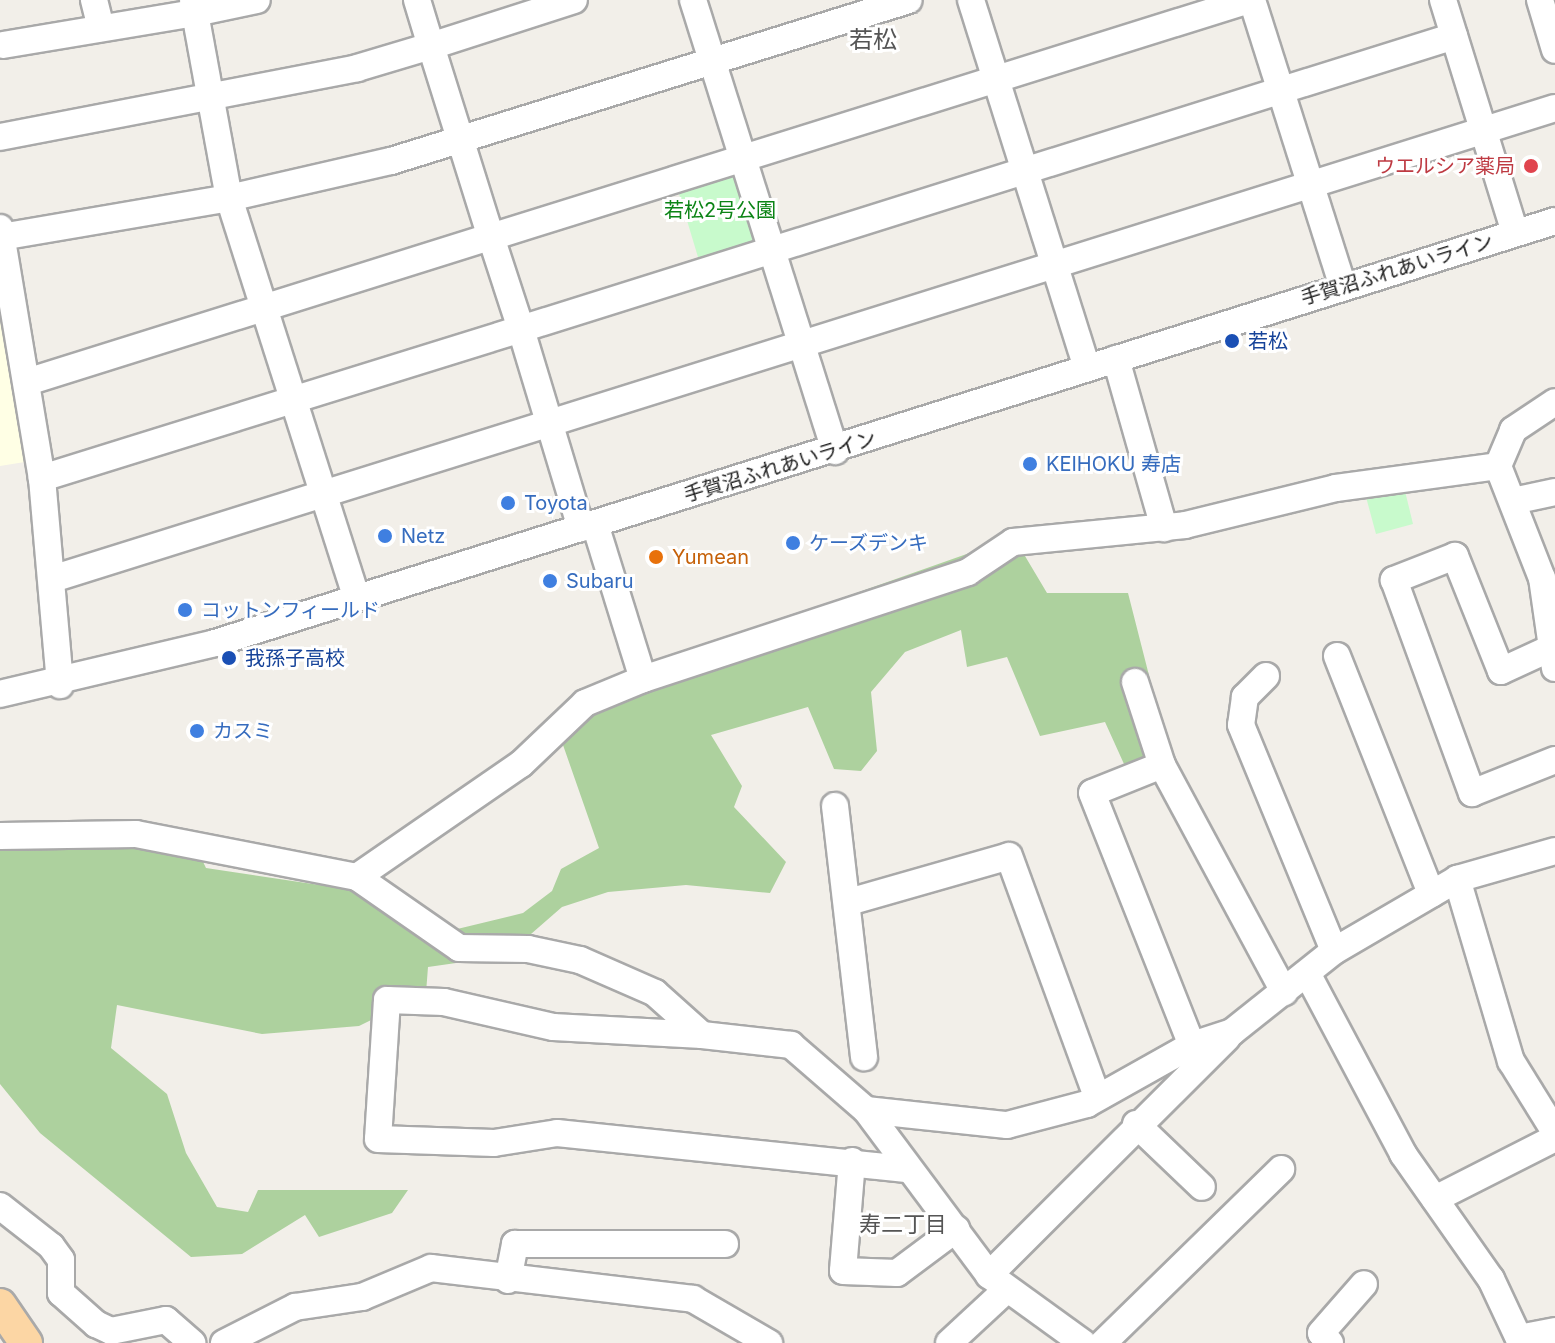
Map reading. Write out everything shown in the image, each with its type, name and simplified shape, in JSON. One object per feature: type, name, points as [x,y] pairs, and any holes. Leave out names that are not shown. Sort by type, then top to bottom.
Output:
[{"type":"main road","points":[[0,1305],[26,1343]]},
{"type":"street","points":[[94,0],[101,28]]},
{"type":"street","points":[[1,40],[101,28],[194,6],[257,0]]},
{"type":"street","points":[[417,0],[549,423],[643,679]]},
{"type":"street","points":[[0,137],[210,98],[431,46],[574,0]]},
{"type":"street","points":[[693,0],[835,451]]},
{"type":"street","points":[[60,685],[42,478],[1,232],[229,198],[461,140],[909,0]]},
{"type":"street","points":[[971,0],[1087,367]]},
{"type":"street","points":[[27,382],[1250,0],[1343,287]]},
{"type":"street","points":[[1443,0],[1515,233]]},
{"type":"street","points":[[1546,4],[1555,50]]},
{"type":"street","points":[[194,6],[229,198],[356,596]]},
{"type":"street","points":[[42,478],[773,252],[1025,169],[1454,36]]},
{"type":"street","points":[[52,579],[1555,108]]},
{"type":"street","name":"手賀沼ふれあいライン","points":[[0,694],[60,685],[835,451],[1087,367],[1555,221]]},
{"type":"street","points":[[1116,359],[1164,528]]},
{"type":"street","points":[[1555,402],[1513,430],[1498,466],[1542,578],[1553,658],[1501,671],[1455,556],[1394,580],[1472,793],[1555,760]]},
{"type":"street","points":[[357,877],[521,764],[585,703],[643,679],[968,572],[1013,542],[1164,528],[1336,488],[1498,466]]},
{"type":"street","points":[[1513,501],[1555,492]]},
{"type":"street","points":[[1337,656],[1431,894]]},
{"type":"street","points":[[1266,676],[1245,697],[1241,725],[1334,951]]},
{"type":"street","points":[[1135,682],[1162,765],[1284,992]]},
{"type":"street","points":[[1162,765],[1092,793],[1192,1045]]},
{"type":"street","points":[[835,806],[849,902],[864,1057]]},
{"type":"street","points":[[0,836],[136,834],[357,877],[459,948],[528,949],[580,960],[655,993],[702,1035]]},
{"type":"street","points":[[949,1343],[997,1283],[1136,1124],[1232,1032],[1308,975],[1334,951],[1457,879],[1555,851]]},
{"type":"street","points":[[849,902],[1009,856],[1097,1096]]},
{"type":"street","points":[[1435,1199],[1555,1135],[1511,1061],[1457,879]]},
{"type":"street","points":[[1308,975],[1403,1154],[1491,1279],[1520,1341],[1555,1331]]},
{"type":"street","points":[[906,1169],[852,1161],[557,1133],[494,1143],[378,1139],[387,1000],[444,1002],[553,1027],[702,1035],[791,1045],[866,1110],[906,1169],[997,1283],[1083,1343]]},
{"type":"street","points":[[866,1110],[1007,1125],[1097,1096],[1192,1045],[1232,1032]]},
{"type":"street","points":[[1136,1124],[1202,1187]]},
{"type":"street","points":[[852,1161],[843,1271],[897,1273],[956,1229]]},
{"type":"street","points":[[1103,1343],[1281,1169]]},
{"type":"street","points":[[0,1206],[51,1246],[61,1260],[61,1293],[96,1324],[111,1331],[166,1320],[192,1343]]},
{"type":"street","points":[[508,1280],[515,1244],[725,1244]]},
{"type":"street","points":[[224,1343],[295,1307],[362,1297],[431,1268],[475,1269],[508,1280],[544,1276],[693,1299],[769,1343]]},
{"type":"street","points":[[1330,1343],[1321,1333],[1364,1284]]},
{"type":"shaded area","points":[[0,277],[31,461],[0,466]]},
{"type":"green space","name":"若松2号公園","points":[[741,163],[766,249],[701,267],[676,184]]},
{"type":"green space","points":[[1405,491],[1413,524],[1376,534],[1366,497]]},
{"type":"green space","points":[[978,550],[1022,551],[1047,593],[1128,593],[1168,750],[1124,764],[1105,722],[1040,736],[1007,657],[967,667],[961,630],[905,652],[871,692],[877,751],[861,771],[834,769],[808,707],[711,735],[742,786],[734,807],[786,862],[770,893],[686,885],[608,892],[562,907],[531,934],[484,959],[428,967],[426,993],[359,1026],[262,1034],[117,1005],[111,1048],[167,1094],[186,1153],[217,1207],[248,1212],[258,1190],[408,1190],[392,1213],[319,1237],[305,1215],[242,1254],[191,1257],[40,1133],[0,1084],[0,839],[189,833],[206,868],[353,890],[420,938],[523,913],[552,891],[561,869],[599,848],[563,745],[586,712],[666,660]]},
{"type":"place","name":"ウエルシア薬局","points":[[1531,166]]},
{"type":"place","name":"若松","points":[[1232,341]]},
{"type":"place","name":"KEIHOKU 寿店","points":[[1030,464]]},
{"type":"place","name":"Toyota","points":[[508,503]]},
{"type":"place","name":"Netz","points":[[385,536]]},
{"type":"place","name":"ケーズデンキ","points":[[793,543]]},
{"type":"place","name":"Yumean","points":[[656,557]]},
{"type":"place","name":"Subaru","points":[[550,581]]},
{"type":"place","name":"コットンフィールド","points":[[185,610]]},
{"type":"place","name":"我孫子高校","points":[[229,658]]},
{"type":"place","name":"カスミ","points":[[197,731]]},
{"type":"district","name":"若松","points":[[873,40]]},
{"type":"district","name":"寿二丁目","points":[[903,1225]]}]
